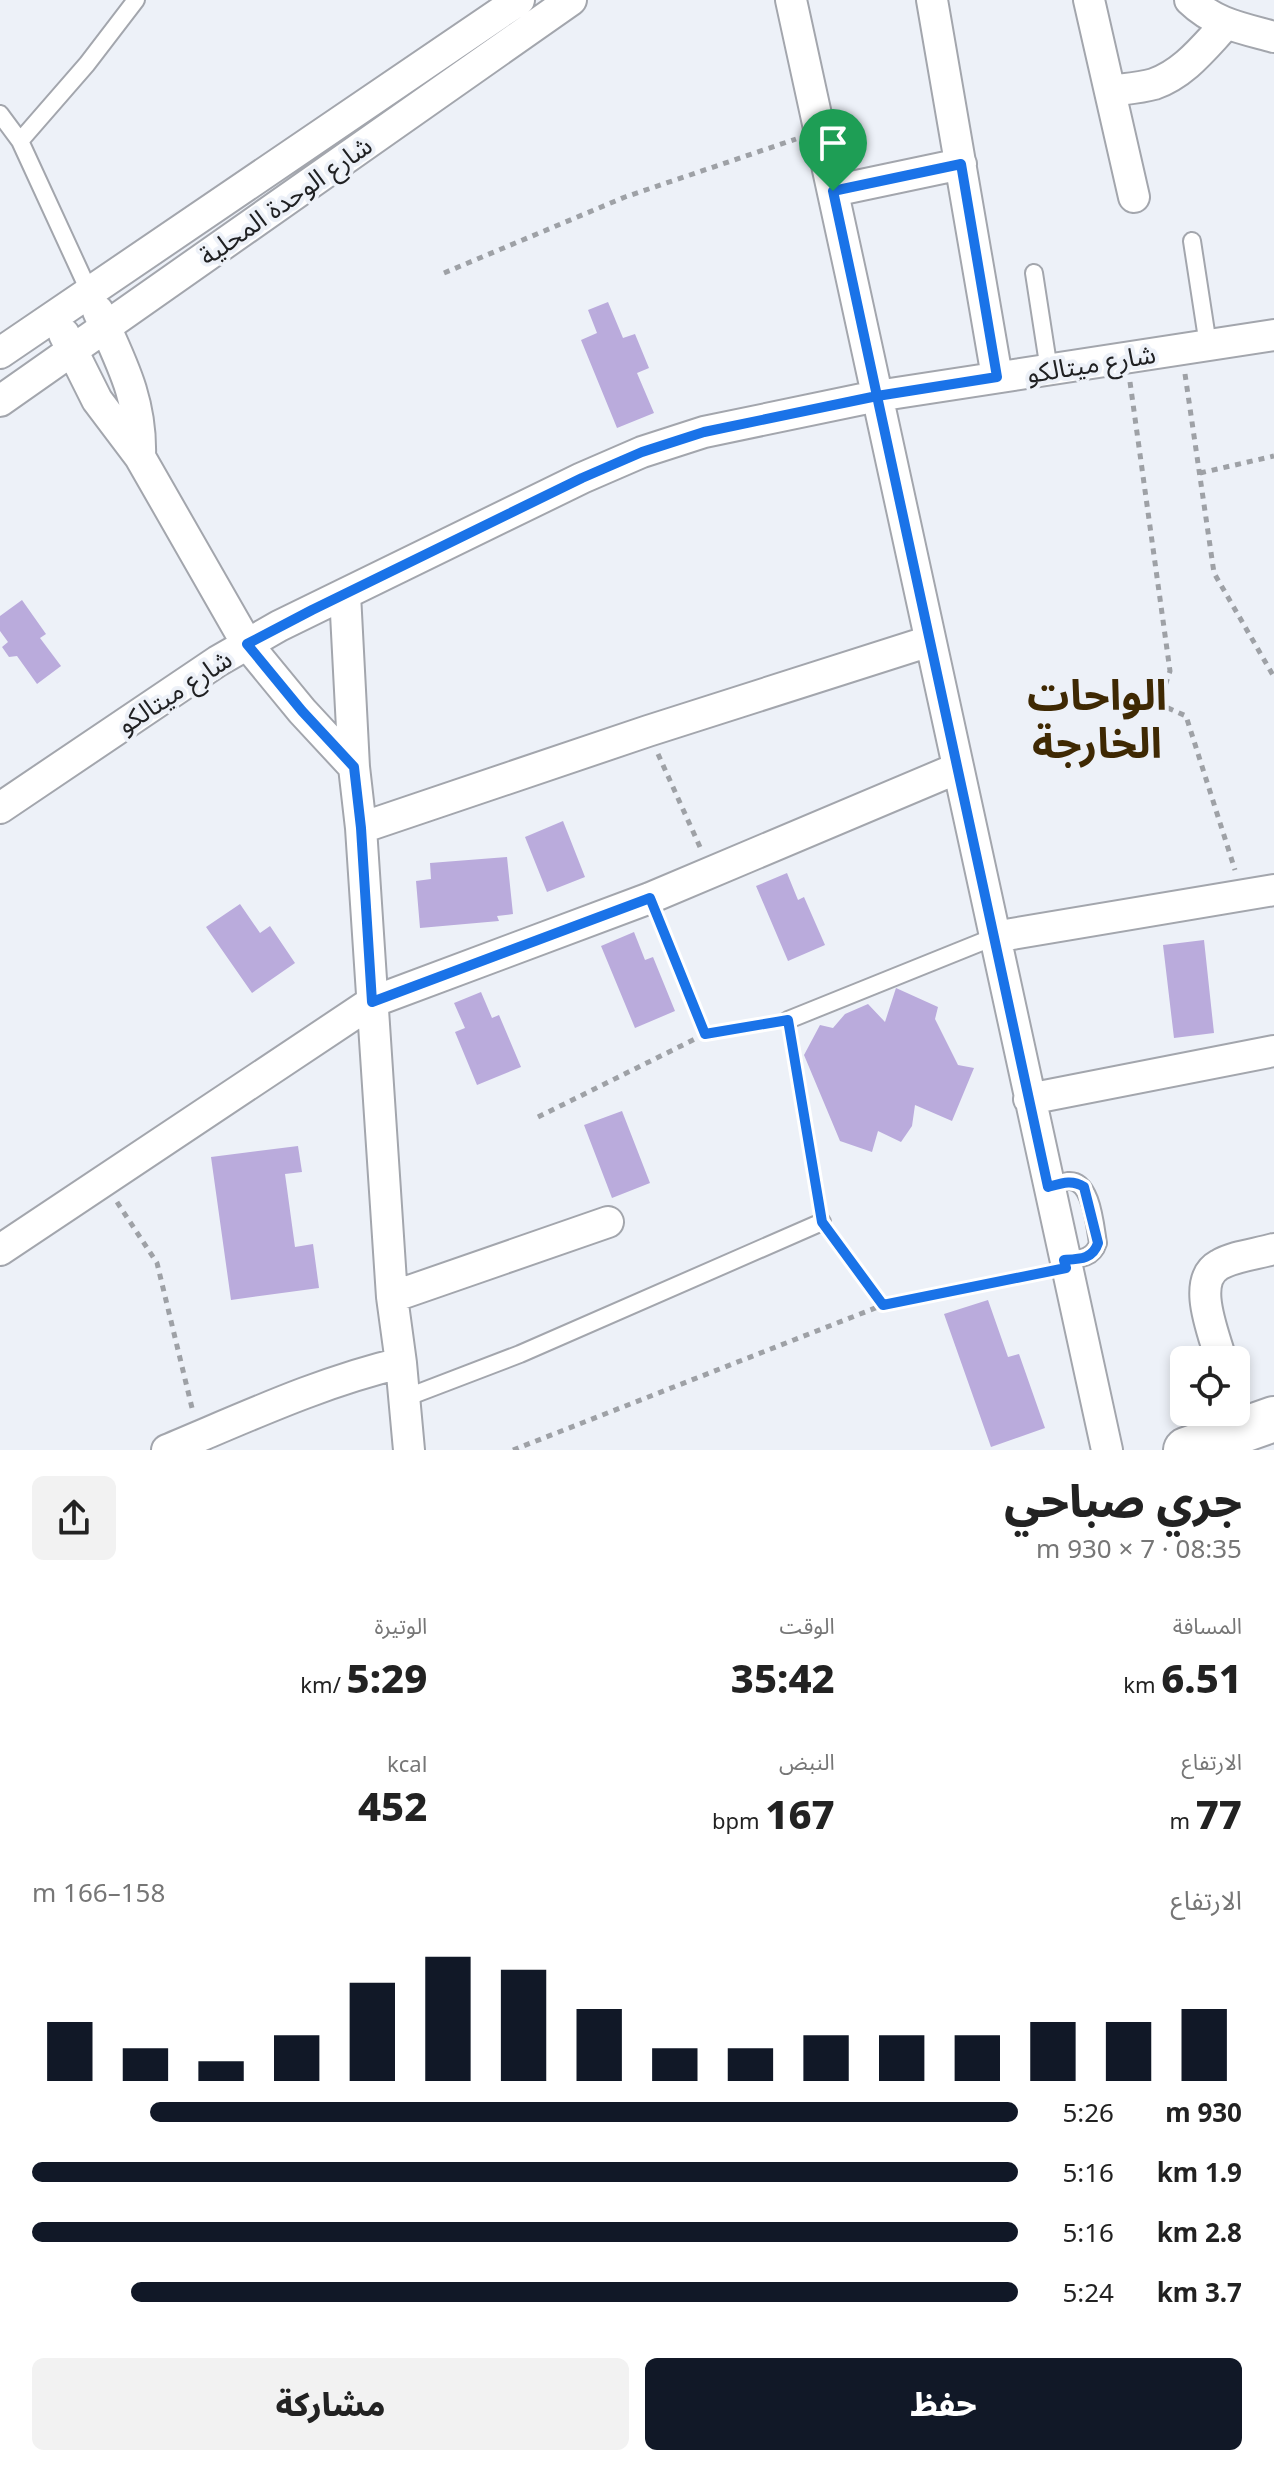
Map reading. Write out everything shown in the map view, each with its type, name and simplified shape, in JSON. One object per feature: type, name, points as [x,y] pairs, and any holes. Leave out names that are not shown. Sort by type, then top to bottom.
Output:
[{"type":"highway","points":[[1186,1450],[1237,1426]]},
{"type":"street","name":"شارع الوحدة المحلية","points":[[0,353],[519,0]]},
{"type":"street","name":"شارع الوحدة المحلية","points":[[0,401],[571,0]]},
{"type":"street","points":[[791,0],[1107,1450]]},
{"type":"street","points":[[932,0],[997,377]]},
{"type":"street","points":[[1089,0],[1134,197]]},
{"type":"street","points":[[1190,0],[1204,14],[1226,24],[1274,37]]},
{"type":"street","points":[[1110,91],[1151,85],[1170,77],[1188,65],[1226,24]]},
{"type":"street","points":[[833,191],[961,164]]},
{"type":"street","points":[[89,291],[127,375],[136,404],[141,430],[140,457]]},
{"type":"street","points":[[54,315],[97,400],[140,457],[247,644],[302,711],[354,767]]},
{"type":"street","name":"شارع ميتالكو","points":[[0,808],[247,644],[582,478],[642,452],[704,432],[877,396],[1274,335]]},
{"type":"street","points":[[345,594],[354,767],[361,828],[392,1297],[409,1450]]},
{"type":"street","points":[[361,828],[648,731],[930,641]]},
{"type":"street","points":[[0,1250],[372,1002],[650,898],[958,768]]},
{"type":"street","points":[[994,937],[1274,890]]},
{"type":"street","points":[[1029,1099],[1274,1051]]},
{"type":"street","points":[[392,1297],[608,1222]]},
{"type":"street","points":[[1217,1346],[1204,1295],[1210,1272],[1219,1265],[1274,1249]]},
{"type":"street","points":[[167,1450],[307,1391],[362,1372],[401,1363]]},
{"type":"lane","points":[[20,141],[87,64],[136,0]]},
{"type":"lane","points":[[0,114],[20,141],[89,291]]},
{"type":"lane","points":[[1192,241],[1195,347]]},
{"type":"lane","points":[[1034,273],[1049,370]]},
{"type":"lane","points":[[788,1020],[994,937]]},
{"type":"lane","points":[[405,1398],[520,1354],[822,1222]]},
{"type":"path","points":[[444,273],[625,197],[820,130]]},
{"type":"path","points":[[1195,347],[1200,473],[1214,573],[1274,677]]},
{"type":"path","points":[[1127,358],[1170,671],[1159,704],[1186,716],[1243,895]]},
{"type":"path","points":[[1200,473],[1274,456]]},
{"type":"path","points":[[648,731],[712,873]]},
{"type":"path","points":[[650,898],[705,1034]]},
{"type":"path","points":[[538,1117],[705,1034],[788,1020],[822,1222],[883,1305]]},
{"type":"path","points":[[104,1181],[157,1263],[199,1437]]},
{"type":"path","points":[[513,1450],[883,1305],[1065,1264]]},
{"type":"building","points":[[608,302],[623,338],[635,334],[649,368],[637,373],[654,413],[617,428],[581,340],[597,333],[588,310]]},
{"type":"building","points":[[22,600],[46,634],[40,638],[61,666],[37,684],[17,656],[9,657],[2,647],[8,642],[0,631],[0,616]]},
{"type":"building","points":[[563,821],[585,877],[547,892],[525,837]]},
{"type":"building","points":[[507,857],[513,914],[497,916],[499,921],[420,928],[416,881],[431,879],[430,863]]},
{"type":"building","points":[[787,873],[798,900],[804,897],[825,945],[788,961],[756,886]]},
{"type":"building","points":[[240,904],[260,933],[270,926],[295,963],[252,993],[206,927]]},
{"type":"building","points":[[634,932],[645,960],[653,957],[675,1011],[635,1028],[601,946]]},
{"type":"building","points":[[1204,940],[1214,1033],[1174,1038],[1163,945]]},
{"type":"building","points":[[896,988],[938,1007],[935,1019],[958,1065],[974,1068],[952,1121],[915,1105],[912,1126],[901,1142],[878,1131],[872,1152],[840,1141],[804,1055],[820,1025],[833,1028],[845,1014],[868,1004],[885,1022]]},
{"type":"building","points":[[481,992],[492,1018],[499,1015],[521,1067],[477,1085],[455,1032],[465,1028],[454,1003]]},
{"type":"building","points":[[622,1111],[650,1183],[612,1198],[584,1125]]},
{"type":"building","points":[[298,1146],[302,1172],[285,1174],[295,1247],[313,1244],[319,1288],[231,1300],[211,1157]]},
{"type":"building","points":[[988,1300],[1008,1357],[1019,1354],[1045,1428],[991,1447],[944,1314]]},
{"type":"district","name":"الواحات الخارجة","points":[[1097,717]]},
{"type":"route","points":[[833,191],[877,396],[704,432],[642,452],[582,478],[247,644],[302,711],[354,767],[372,1002],[650,898],[705,1034],[788,1020],[822,1222],[883,1305],[1066,1268],[1064,1260],[1090,1256],[1096,1251],[1098,1243],[1084,1187],[1068,1181],[1048,1187],[877,396],[997,377],[961,164],[833,191]]}]
